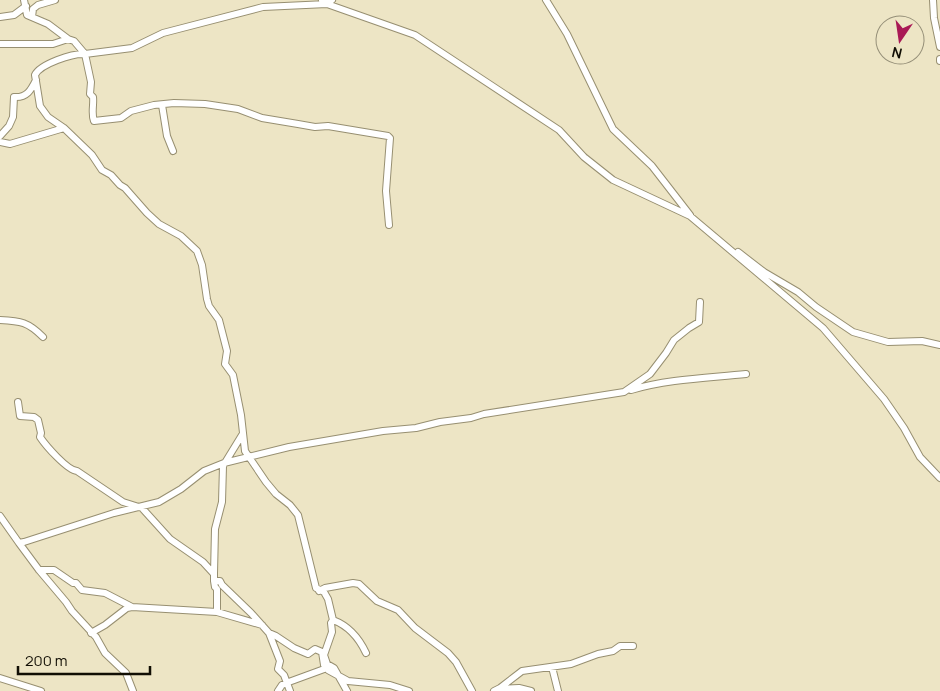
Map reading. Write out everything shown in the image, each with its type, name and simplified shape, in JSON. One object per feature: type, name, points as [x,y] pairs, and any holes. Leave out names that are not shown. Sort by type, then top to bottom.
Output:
[{"type":"street","points":[[32,17],[33,9],[38,5],[55,0]]},
{"type":"street","points":[[546,0],[566,34],[613,129],[652,166],[690,216],[823,328],[884,399],[904,428],[920,457],[940,478]]},
{"type":"street","points":[[933,0],[934,18],[940,47]]},
{"type":"street","points":[[338,675],[334,668],[327,664],[324,655],[332,632],[331,623],[333,620],[328,599],[324,592],[316,588],[298,515],[271,488],[245,450],[241,415],[233,376],[224,364],[227,351],[225,342],[218,320],[209,306],[202,265],[197,251],[181,236],[159,224],[125,188],[102,170],[92,155],[42,109],[36,72],[43,66],[74,53],[85,54],[132,48],[163,33],[263,7],[327,1],[415,35],[559,130],[584,156],[613,180],[690,216]]},
{"type":"street","points":[[25,3],[28,15],[48,24],[68,39],[74,41],[85,54],[91,82],[90,94],[93,97],[92,116],[94,121],[121,118],[132,111],[146,107],[174,103],[220,106],[238,109],[262,118],[283,122],[351,129],[388,136],[390,138],[386,191],[389,225]]},
{"type":"street","points":[[0,16],[14,15],[25,3]]},
{"type":"street","points":[[0,44],[53,44],[68,39]]},
{"type":"street","points":[[0,136],[14,117],[14,97],[21,98],[26,95],[36,80]]},
{"type":"street","points":[[162,105],[167,136],[172,151]]},
{"type":"street","points":[[0,142],[10,144],[64,128]]},
{"type":"street","points":[[712,235],[764,272],[798,292],[816,307],[853,332],[888,342],[922,341],[940,345]]},
{"type":"street","points":[[624,392],[650,374],[674,340],[699,322],[700,302]]},
{"type":"street","points":[[0,320],[21,321],[34,328],[43,338]]},
{"type":"street","points":[[19,543],[38,539],[80,523],[159,502],[181,489],[204,471],[224,463],[289,447],[383,431],[416,428],[484,414],[624,392],[660,384],[746,374]]},
{"type":"street","points":[[18,402],[20,416],[38,420],[40,437],[55,455],[73,470],[118,499],[142,508],[170,539],[200,560],[214,578],[220,581],[263,625],[269,633],[280,662],[278,669],[284,675],[290,691]]},
{"type":"street","points":[[217,612],[217,589],[214,578],[215,529],[222,502],[222,470],[224,463],[243,433]]},
{"type":"street","points":[[0,516],[39,570],[96,637],[105,653],[126,673],[133,691]]},
{"type":"street","points":[[39,570],[54,570],[73,583],[76,583],[82,590],[105,593],[132,607]]},
{"type":"street","points":[[320,591],[325,588],[353,583],[359,584],[377,601],[398,610],[415,628],[448,652],[456,662],[472,691]]},
{"type":"street","points":[[91,633],[127,608],[132,607],[217,612],[263,625]]},
{"type":"street","points":[[333,620],[353,632],[360,640],[366,653]]},
{"type":"street","points":[[269,633],[308,654],[315,650],[322,652],[324,665],[346,682],[390,685],[409,691]]},
{"type":"street","points":[[495,690],[522,671],[579,662],[598,654],[613,651],[620,646],[633,646]]},
{"type":"street","points":[[552,667],[558,691]]},
{"type":"street","points":[[278,691],[286,683],[327,668]]},
{"type":"street","points":[[0,678],[41,691]]},
{"type":"street","points":[[339,691],[346,682]]},
{"type":"street","points":[[346,682],[347,691]]},
{"type":"street","points":[[495,690],[519,688],[531,691]]}]
